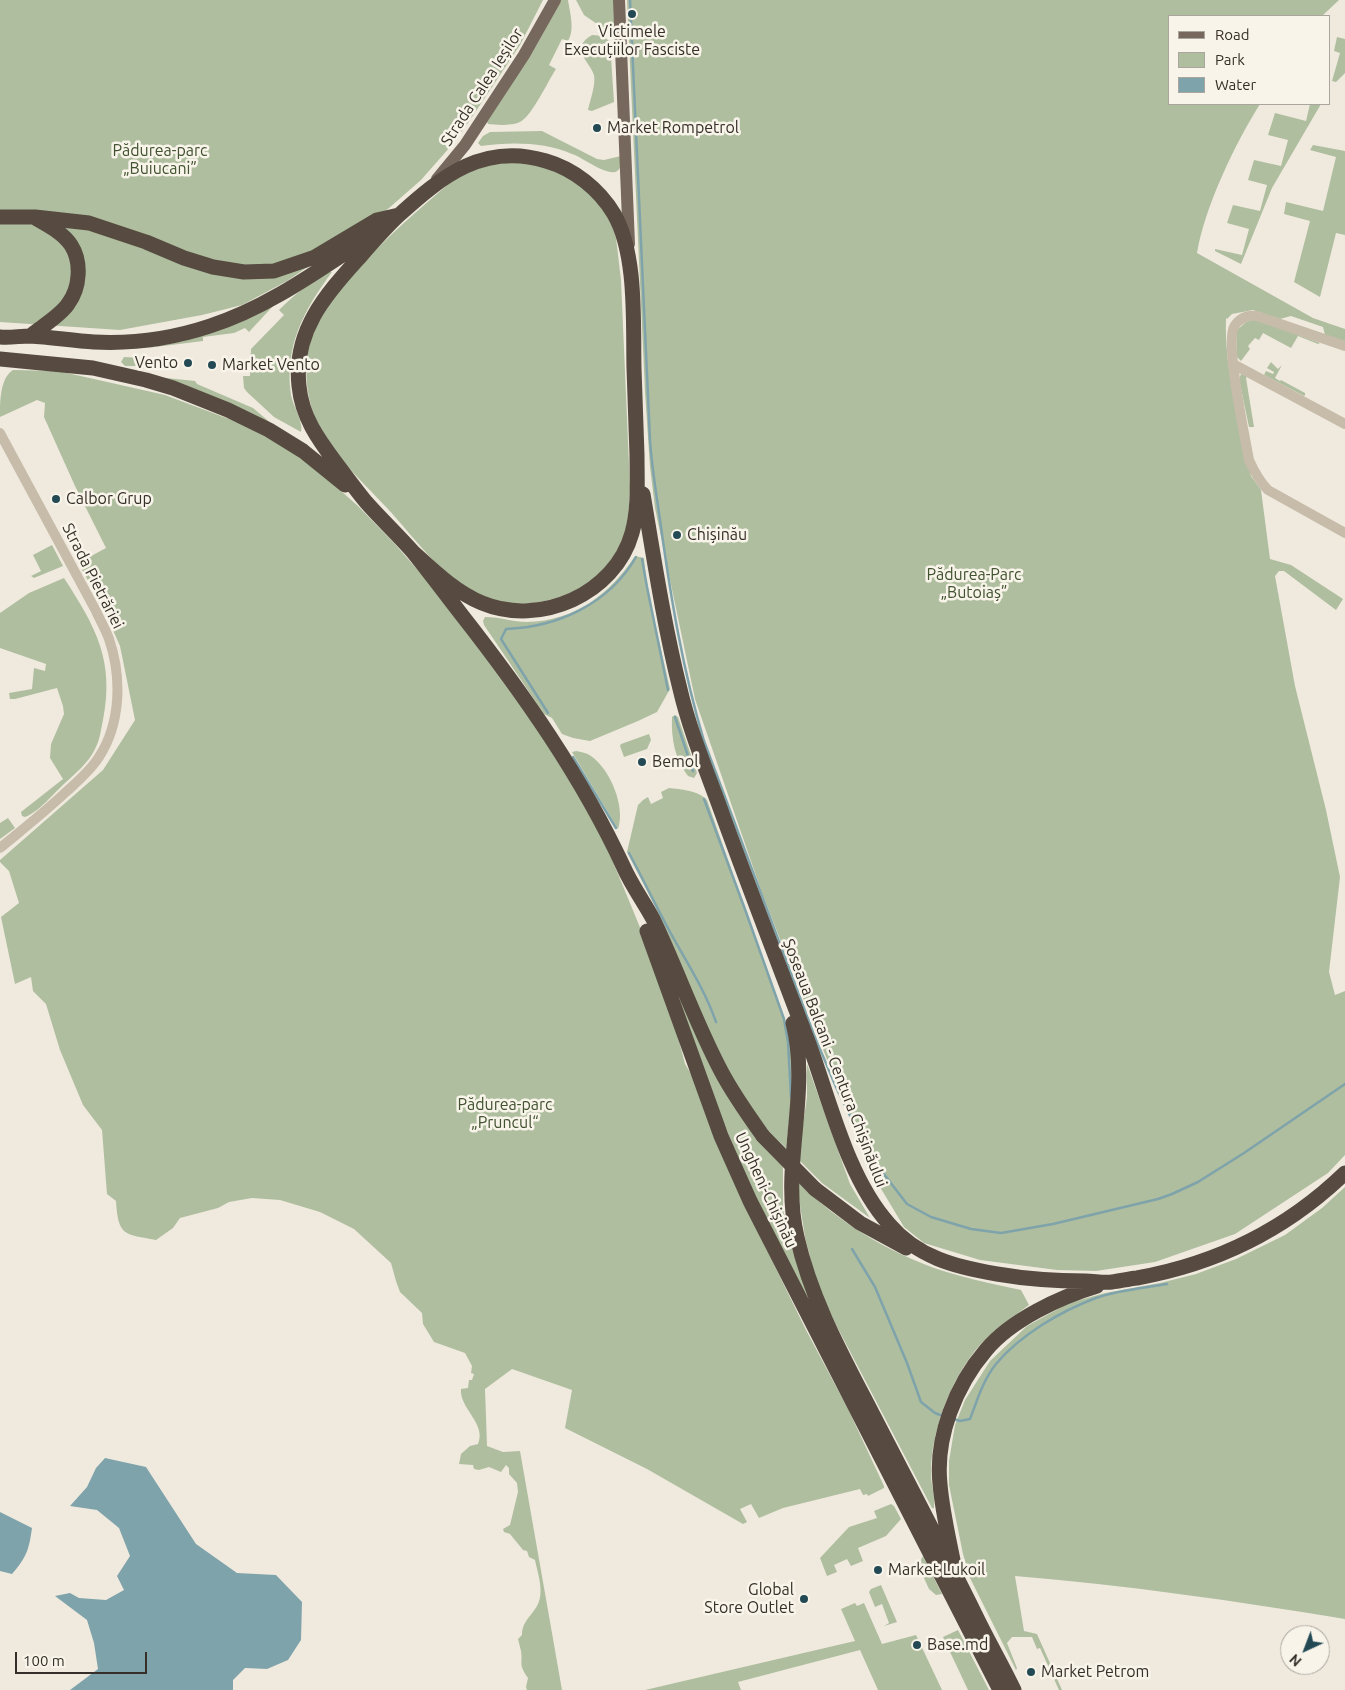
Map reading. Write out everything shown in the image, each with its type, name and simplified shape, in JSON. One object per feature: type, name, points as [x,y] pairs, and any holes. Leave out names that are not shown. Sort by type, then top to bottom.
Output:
[{"type":"highway","name":"Șoseaua Balcani - Centura Chișinăului","points":[[412,551],[457,590],[468,596],[490,606],[513,611],[532,611],[560,606],[580,596],[603,580],[615,567],[627,547],[635,520],[637,486],[629,261],[621,228],[614,213],[604,199],[579,176],[548,161],[532,157],[515,156],[482,160],[458,170],[430,188],[394,220],[331,289],[313,315],[303,339],[298,368],[302,405],[309,424],[319,440],[364,500],[412,551],[483,642],[552,740],[605,828],[625,871],[652,917],[721,1071],[745,1111],[763,1136],[816,1189],[842,1211],[902,1247],[971,1269],[1017,1277],[1064,1281],[1112,1282],[1161,1274],[1199,1263],[1267,1232],[1289,1219],[1310,1204],[1345,1173]]},
{"type":"highway","points":[[0,217],[90,223],[146,242],[184,258],[213,267],[244,272],[274,270],[316,258],[377,220],[394,220]]},
{"type":"highway","points":[[30,336],[70,303],[79,278],[76,259],[71,245],[56,231],[35,218]]},
{"type":"highway","name":"Șoseaua Balcani - Centura Chișinăului","points":[[0,337],[30,336],[96,342],[122,342],[163,337],[210,327],[283,293],[394,220]]},
{"type":"highway","name":"Șoseaua Balcani - Centura Chișinăului","points":[[7,360],[93,368],[146,380],[203,399],[270,430],[290,442],[364,500]]},
{"type":"highway","name":"Șoseaua Balcani - Centura Chișinăului","points":[[637,458],[659,588],[680,691],[706,771],[862,1186],[874,1207],[891,1227],[922,1252]]},
{"type":"highway","name":"Ungheni-Chișinău","points":[[625,871],[722,1136],[746,1193],[816,1332],[913,1507]]},
{"type":"highway","name":"Ungheni-Chișinău","points":[[781,973],[797,1036],[799,1069],[791,1190],[796,1235],[810,1284],[820,1310],[913,1507]]},
{"type":"highway","points":[[955,1573],[939,1484],[940,1464],[945,1427],[966,1379],[986,1349],[1013,1326],[1031,1314],[1074,1294],[1112,1282]]},
{"type":"highway","points":[[913,1507],[955,1573],[1014,1690]]},
{"type":"highway","points":[[913,1507],[1000,1690]]},
{"type":"main road","name":"Strada Calea Ieșilor","points":[[430,188],[465,145],[524,55],[555,0]]},
{"type":"main road","points":[[619,0],[626,141],[629,261]]},
{"type":"street","points":[[1345,346],[1270,319],[1249,315],[1238,322],[1232,332],[1233,364],[1249,460],[1262,484],[1268,490],[1345,533]]},
{"type":"street","points":[[0,366],[7,360]]},
{"type":"street","points":[[1233,364],[1345,424]]},
{"type":"street","name":"Strada Pietrăriei","points":[[0,433],[92,603],[109,639],[117,675],[118,706],[109,738],[98,758],[65,793],[0,848]]},
{"type":"green space","name":"Pădurea-parc „Buiucani”","points":[[0,0],[543,0],[520,45],[468,123],[421,180],[389,208],[350,238],[287,281],[242,305],[202,315],[120,330],[0,322]]},
{"type":"green space","points":[[561,0],[568,0],[571,21],[570,37],[568,41],[562,39],[549,65],[556,69],[540,98],[530,113],[520,122],[508,125],[488,124],[487,122],[537,44]]},
{"type":"green space","points":[[576,0],[614,0],[614,34],[584,15]]},
{"type":"green space","name":"Pădurea-Parc „Butoiaș”","points":[[627,0],[1339,0],[1323,15],[1168,15],[1168,105],[1259,105],[1222,176],[1207,216],[1197,253],[1313,318],[1345,329],[1345,343],[1325,335],[1323,327],[1291,316],[1280,319],[1253,310],[1232,314],[1226,318],[1230,378],[1251,476],[1261,490],[1270,559],[1291,565],[1343,599],[1336,610],[1284,571],[1279,571],[1275,576],[1295,686],[1326,810],[1340,877],[1329,972],[1335,995],[1345,991],[1345,1155],[1328,1173],[1235,1234],[1155,1262],[1096,1271],[1057,1270],[980,1260],[924,1243],[904,1227],[871,1172],[762,893],[695,699],[655,508],[645,392]]},
{"type":"green space","points":[[592,35],[603,36],[610,42],[614,102],[592,111],[588,110],[594,88],[594,75],[581,50],[585,40]]},
{"type":"green space","points":[[1337,37],[1345,39],[1345,73],[1336,82],[1332,81],[1340,53],[1334,51]]},
{"type":"green space","points":[[1310,105],[1320,105],[1272,188],[1241,264],[1215,251],[1215,249],[1242,255],[1249,229],[1227,223],[1233,205],[1260,211],[1267,185],[1248,180],[1254,160],[1281,166],[1288,140],[1268,135],[1275,113],[1306,121]]},
{"type":"green space","points":[[542,131],[597,159],[604,160],[621,156],[620,168],[615,172],[605,171],[572,154],[539,145],[504,144],[481,146],[478,143],[483,136],[490,132]]},
{"type":"green space","points":[[1313,145],[1345,151],[1345,235],[1336,233],[1320,297],[1294,282],[1310,221],[1284,214],[1286,202],[1323,211],[1336,157],[1310,150]]},
{"type":"green space","points":[[503,162],[537,164],[569,177],[595,198],[611,222],[616,238],[621,280],[630,487],[626,530],[611,560],[598,575],[583,586],[565,595],[546,601],[526,603],[507,603],[488,599],[459,583],[433,560],[336,453],[314,415],[306,377],[311,339],[320,319],[334,297],[372,254],[452,181],[483,167]]},
{"type":"green space","points":[[328,272],[332,272],[313,300],[298,329],[291,360],[291,395],[300,419],[301,432],[274,417],[247,392],[244,388],[243,376],[250,376],[251,349],[284,315],[279,310],[302,289]]},
{"type":"green space","points":[[274,305],[249,332],[245,328],[234,333],[203,337],[203,341],[147,348],[184,341]]},
{"type":"green space","points":[[1255,319],[1320,343],[1318,344],[1298,336],[1291,348],[1263,333],[1259,340],[1255,338],[1248,346],[1250,349],[1241,361],[1237,357],[1236,331],[1246,322]]},
{"type":"green space","points":[[124,357],[162,359],[166,362],[162,366],[125,366],[121,362]]},
{"type":"green space","points":[[1271,362],[1278,369],[1282,365],[1275,378],[1305,393],[1304,396],[1264,375],[1266,371],[1273,374],[1274,372],[1267,368]]},
{"type":"green space","name":"Pădurea-parc „Pruncul“","points":[[13,370],[58,371],[165,395],[245,425],[289,449],[332,483],[358,506],[422,575],[493,666],[536,727],[599,828],[639,925],[677,1033],[685,1064],[691,1074],[743,1201],[806,1330],[848,1409],[884,1486],[884,1488],[868,1496],[867,1494],[863,1495],[860,1489],[783,1508],[759,1518],[751,1504],[740,1509],[747,1522],[743,1524],[647,1469],[565,1428],[572,1390],[512,1369],[485,1389],[487,1446],[503,1452],[520,1451],[562,1690],[527,1690],[526,1687],[528,1678],[522,1667],[518,1639],[522,1635],[525,1622],[538,1604],[540,1588],[535,1560],[529,1557],[527,1551],[523,1550],[510,1534],[504,1532],[503,1529],[510,1525],[518,1492],[517,1483],[509,1474],[509,1468],[506,1465],[501,1472],[489,1467],[479,1470],[474,1469],[473,1465],[459,1464],[461,1454],[470,1446],[478,1444],[480,1437],[476,1423],[462,1396],[461,1389],[468,1388],[469,1380],[472,1380],[474,1374],[471,1373],[472,1366],[465,1353],[434,1342],[423,1324],[422,1313],[400,1292],[391,1263],[354,1229],[320,1212],[280,1200],[252,1198],[229,1202],[218,1208],[180,1218],[173,1228],[156,1240],[130,1235],[125,1232],[121,1228],[116,1201],[107,1194],[102,1130],[83,1105],[60,1050],[46,1004],[33,991],[31,977],[15,984],[1,917],[19,903],[9,871],[0,860],[103,770],[135,720],[120,646],[101,603],[78,563],[106,548],[44,417],[45,403],[37,400],[0,417],[3,384]]},
{"type":"green space","points":[[1241,374],[1248,375],[1246,378],[1254,427],[1249,427],[1239,379]]},
{"type":"green space","points":[[157,377],[195,381],[197,384],[253,408],[272,424]]},
{"type":"green space","points":[[52,545],[63,566],[34,578],[31,576],[41,571],[33,555]]},
{"type":"green space","points":[[635,556],[644,558],[647,587],[670,689],[657,712],[590,741],[562,734],[552,718],[544,714],[483,621],[485,617],[527,622],[561,617],[576,611],[590,603],[614,582]]},
{"type":"green space","points":[[64,578],[85,612],[100,644],[106,679],[103,720],[97,746],[86,763],[41,807],[25,817],[22,816],[21,812],[63,779],[50,758],[51,744],[64,714],[57,688],[10,699],[9,693],[32,689],[34,668],[45,671],[46,664],[0,648],[0,613],[29,593]]},
{"type":"green space","points":[[675,715],[678,717],[697,773],[694,778],[688,776],[680,763],[675,748],[672,717]]},
{"type":"green space","points":[[649,734],[651,740],[647,749],[624,757],[621,744]]},
{"type":"green space","points":[[576,751],[591,756],[598,762],[610,779],[615,789],[620,810],[618,829],[572,752]]},
{"type":"green space","points":[[669,788],[700,794],[707,800],[788,1031],[793,1086],[786,1148],[767,1129],[751,1108],[724,1062],[700,1012],[664,926],[627,852],[638,805],[648,797],[651,804],[663,798],[661,792]]},
{"type":"green space","points":[[8,818],[15,828],[0,839],[0,823]]},
{"type":"green space","points":[[680,1000],[783,1167],[783,1209],[792,1248],[820,1322],[758,1203],[718,1110]]},
{"type":"green space","points":[[807,1064],[850,1184],[870,1218],[822,1183],[798,1159],[807,1097]]},
{"type":"green space","points":[[796,1180],[850,1225],[891,1250],[913,1260],[957,1275],[1021,1290],[1029,1305],[984,1340],[959,1375],[951,1391],[938,1425],[934,1443],[931,1477],[934,1508],[932,1508],[834,1321],[816,1281],[805,1237]]},
{"type":"green space","points":[[1345,1187],[1345,1619],[1180,1594],[1015,1576],[1024,1631],[1037,1634],[1062,1690],[1059,1690],[1040,1648],[1037,1649],[1032,1637],[1012,1637],[1007,1643],[1017,1668],[1016,1670],[970,1578],[963,1554],[949,1485],[949,1461],[955,1425],[965,1400],[990,1361],[1027,1326],[1069,1303],[1105,1293],[1196,1274],[1236,1259],[1285,1235],[1322,1208]]},
{"type":"green space","points":[[891,1504],[901,1519],[886,1536],[858,1548],[863,1561],[851,1566],[847,1559],[834,1565],[837,1572],[827,1576],[820,1558],[849,1527],[877,1518],[874,1511]]},
{"type":"green space","points":[[923,1556],[942,1594],[936,1595],[929,1589],[918,1565]]},
{"type":"green space","points":[[881,1585],[897,1622],[884,1626],[889,1623],[882,1604],[875,1607],[869,1592],[871,1589]]},
{"type":"green space","points":[[855,1603],[857,1606],[864,1603],[882,1644],[916,1635],[942,1690],[878,1690],[860,1650],[738,1682],[741,1690],[645,1690],[855,1641],[841,1609]]},
{"type":"green space","points":[[958,1630],[989,1690],[968,1690],[943,1637]]},
{"type":"water","points":[[105,1458],[146,1467],[196,1544],[237,1573],[276,1575],[302,1602],[301,1640],[288,1660],[267,1669],[245,1668],[233,1680],[233,1690],[70,1690],[98,1669],[94,1643],[87,1620],[55,1596],[70,1593],[79,1598],[106,1600],[124,1590],[117,1576],[130,1556],[119,1528],[97,1510],[70,1506],[87,1487],[96,1468]]},
{"type":"water","points":[[0,1512],[32,1528],[26,1552],[21,1563],[12,1574],[0,1571]]},
{"type":"waterway","points":[[630,0],[651,451],[678,635],[704,741],[814,1035],[858,1132],[883,1173],[907,1204],[931,1217],[971,1229],[1001,1233],[1053,1224],[1158,1199],[1198,1182],[1345,1084]]},
{"type":"waterway","points":[[548,713],[501,639],[506,629],[544,624],[580,610],[612,588],[625,574],[636,557]]},
{"type":"waterway","points":[[642,559],[668,690]]},
{"type":"waterway","points":[[675,717],[693,771]]},
{"type":"waterway","points":[[573,757],[616,828]]},
{"type":"waterway","points":[[704,799],[784,1019],[788,1042],[791,1097]]},
{"type":"waterway","points":[[629,853],[701,987],[716,1022]]},
{"type":"waterway","points":[[852,1249],[875,1287],[921,1402],[935,1413],[943,1416]]},
{"type":"waterway","points":[[954,1419],[960,1421],[970,1419],[991,1370],[1017,1343],[1042,1325],[1083,1303],[1104,1295],[1167,1284]]},
{"type":"place","name":"Victimele Execuțiilor Fasciste","points":[[632,14]]},
{"type":"place","name":"Market Rompetrol","points":[[597,128]]},
{"type":"place","name":"Vento","points":[[188,363]]},
{"type":"place","name":"Market Vento","points":[[212,365]]},
{"type":"place","name":"Calbor Grup","points":[[56,499]]},
{"type":"place","name":"Chișinău","points":[[677,535]]},
{"type":"place","name":"Bemol","points":[[642,762]]},
{"type":"place","name":"Market Lukoil","points":[[878,1570]]},
{"type":"place","name":"Global Store Outlet","points":[[804,1599]]},
{"type":"place","name":"Base.md","points":[[917,1645]]},
{"type":"place","name":"Market Petrom","points":[[1031,1672]]}]
